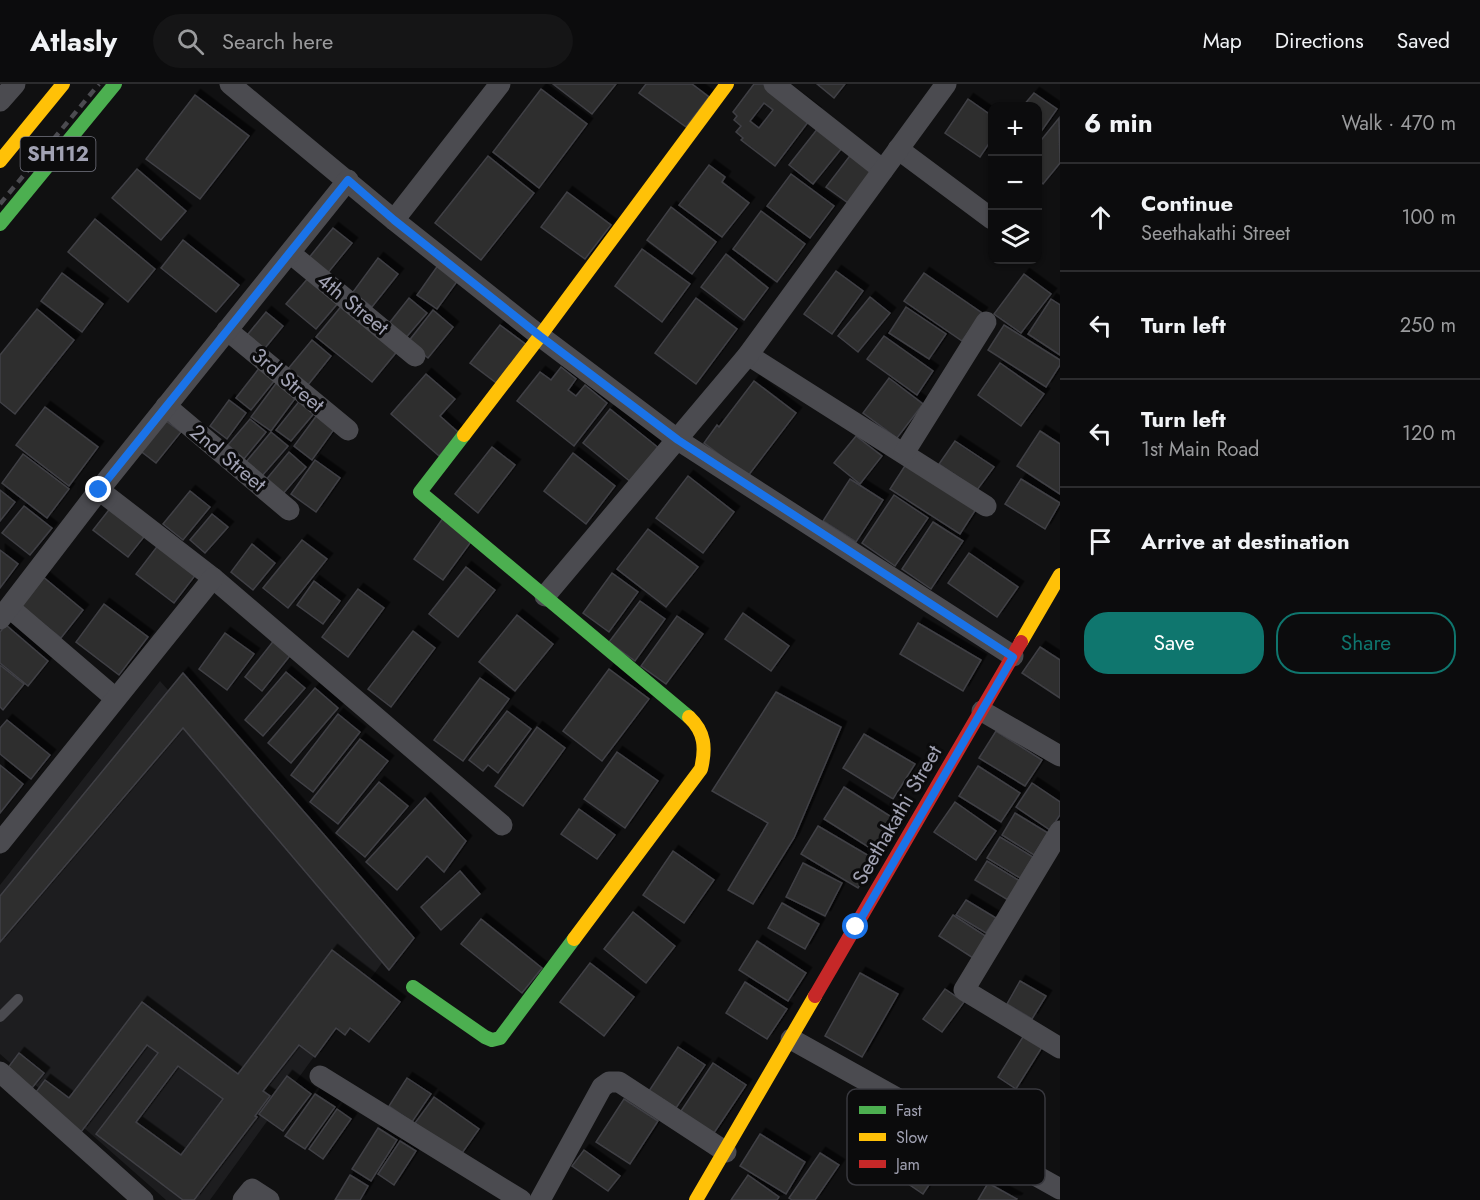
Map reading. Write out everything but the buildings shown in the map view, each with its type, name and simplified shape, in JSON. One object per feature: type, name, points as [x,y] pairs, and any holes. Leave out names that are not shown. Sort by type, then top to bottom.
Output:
[{"type":"street","points":[[0,101],[15,84]]},
{"type":"street","name":"SH112","points":[[0,160],[63,84]]},
{"type":"street","name":"SH112","points":[[0,224],[115,84]]},
{"type":"street","points":[[230,84],[394,220],[540,336],[678,440],[1013,657]]},
{"type":"street","points":[[394,220],[500,84]]},
{"type":"street","points":[[413,987],[485,1037],[492,1040],[500,1038],[701,769],[706,754],[706,743],[701,728],[666,696],[420,492],[540,336],[727,84]]},
{"type":"street","points":[[774,84],[883,170]]},
{"type":"street","points":[[545,596],[748,355],[946,84]]},
{"type":"street","points":[[898,148],[988,215]]},
{"type":"street","points":[[115,698],[5,614],[99,490],[348,180]]},
{"type":"street","name":"4th Street","points":[[290,253],[415,356]]},
{"type":"street","points":[[904,453],[986,322]]},
{"type":"street","name":"3rd Street","points":[[227,330],[348,430]]},
{"type":"street","points":[[748,355],[986,506]]},
{"type":"street","name":"2nd Street","points":[[166,406],[289,510]]},
{"type":"street","points":[[99,490],[213,578],[502,825]]},
{"type":"street","name":"Seethakathi Street","points":[[696,1200],[1060,575]]},
{"type":"street","points":[[0,843],[213,578]]},
{"type":"street","points":[[982,711],[1060,756]]},
{"type":"street","points":[[1060,831],[964,990],[1060,1048]]},
{"type":"street","points":[[791,1039],[881,1089]]},
{"type":"street","points":[[0,1072],[143,1200]]},
{"type":"street","points":[[320,1076],[522,1200]]},
{"type":"street","points":[[540,1200],[602,1087],[614,1081],[619,1082],[726,1152]]},
{"type":"street","points":[[1045,1181],[1060,1189]]},
{"type":"lane","points":[[0,1017],[18,999]]},
{"type":"shaded area","points":[[160,681],[395,945],[210,1200],[166,1200],[0,1054],[0,885]]},
{"type":"railway","points":[[0,204],[99,84]]},
{"type":"traffic: fast","points":[[0,224],[115,84]]},
{"type":"traffic: fast","points":[[464,435],[420,492],[689,717]]},
{"type":"traffic: fast","points":[[413,987],[485,1037],[492,1040],[500,1038],[574,939]]},
{"type":"traffic: slow","points":[[0,161],[63,84]]},
{"type":"traffic: slow","points":[[464,435],[727,84]]},
{"type":"traffic: slow","points":[[1021,642],[1060,575]]},
{"type":"traffic: slow","points":[[574,939],[701,769],[703,741],[698,728],[689,717]]},
{"type":"traffic: slow","points":[[696,1200],[815,996]]},
{"type":"traffic: jam","points":[[815,996],[1021,642]]},
{"type":"route","points":[[99,490],[348,180],[394,220],[540,336],[678,440],[1013,657],[856,927]]}]
